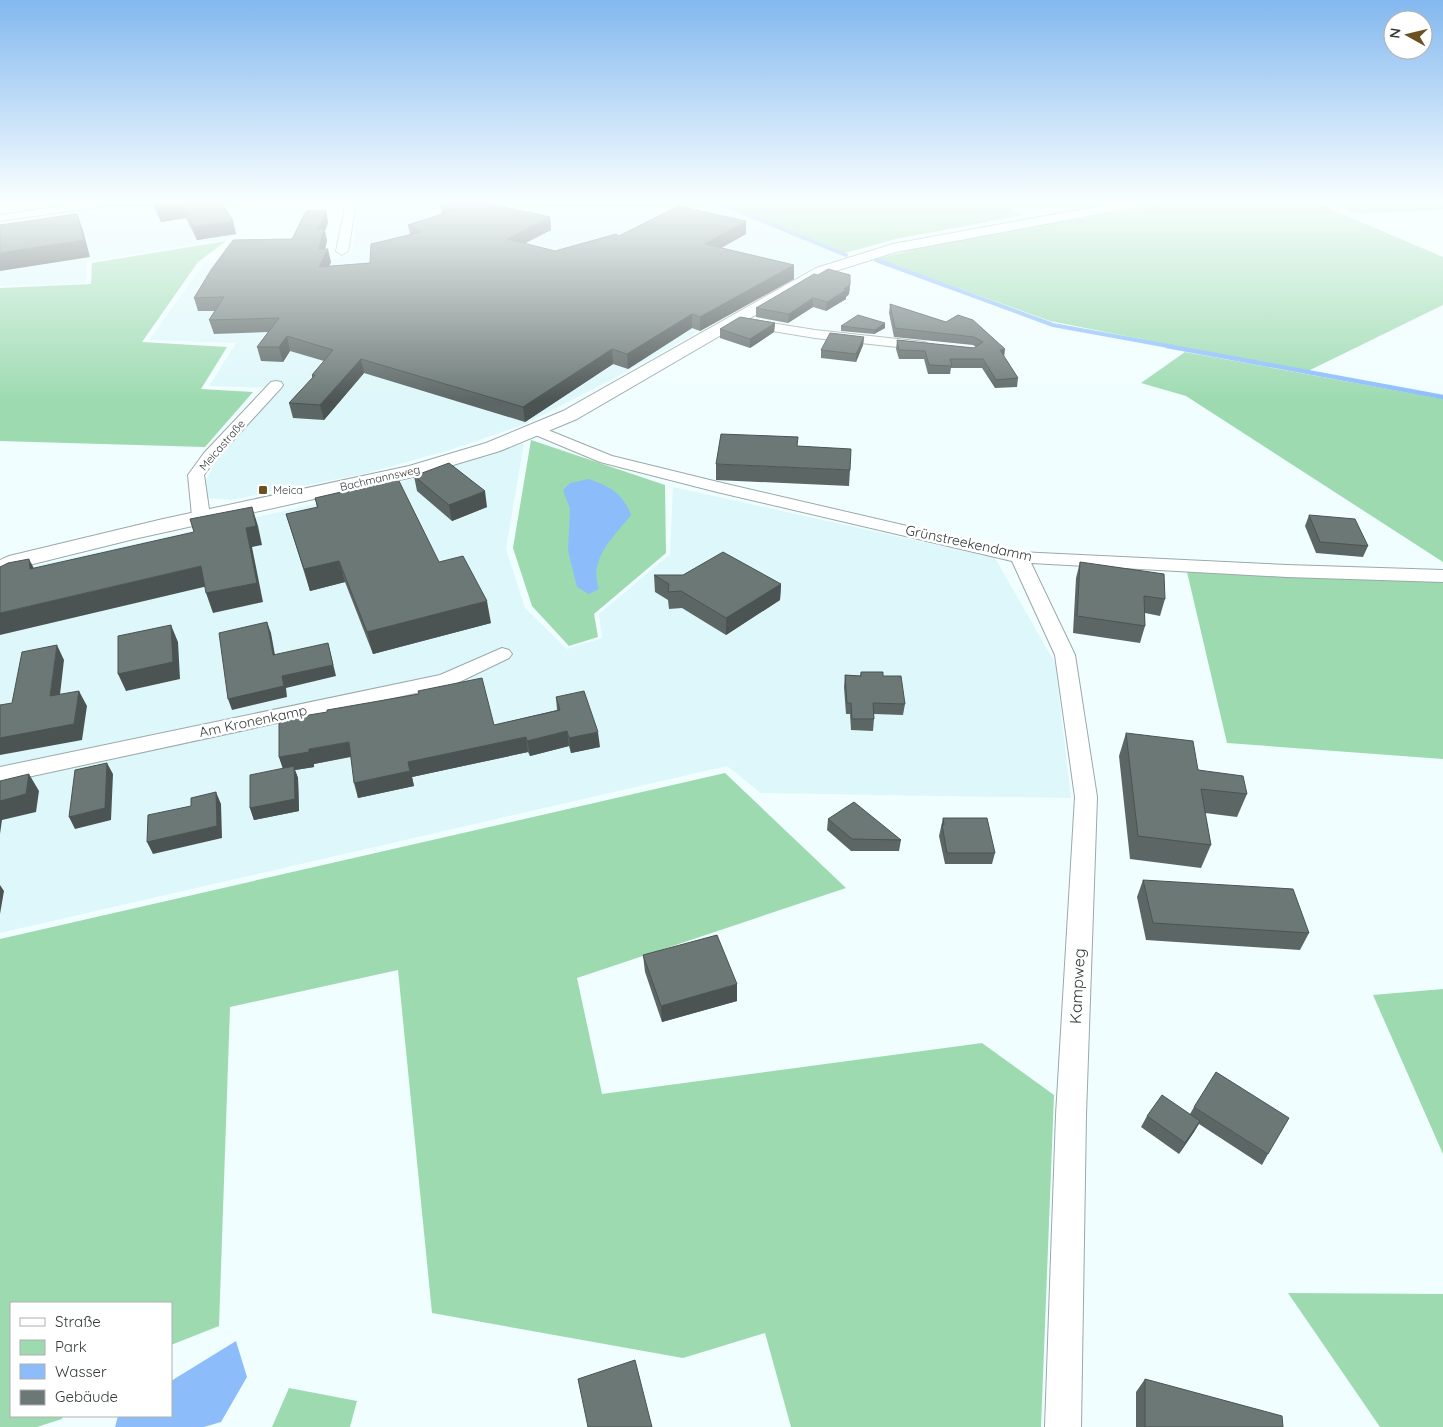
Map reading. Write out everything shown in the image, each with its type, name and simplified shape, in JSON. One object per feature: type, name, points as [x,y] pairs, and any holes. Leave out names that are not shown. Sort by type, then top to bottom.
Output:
[{"type":"street","name":"Bachmannsweg","points":[[0,568],[78,546],[201,516],[444,463],[538,431],[825,270]]},
{"type":"street","points":[[734,320],[814,334],[943,348]]},
{"type":"street","name":"Meicastraße","points":[[201,516],[196,476],[210,456],[276,386]]},
{"type":"street","name":"Grünstreekendamm","points":[[538,431],[606,459],[717,487],[1019,557],[1286,571],[1443,576]]},
{"type":"street","name":"Kampweg","points":[[1019,557],[1065,655],[1086,797],[1071,1116],[1063,1427]]},
{"type":"street","name":"Am Kronenkamp","points":[[0,774],[446,680],[502,654]]},
{"type":"shaded area","points":[[0,270],[86,270],[86,283],[0,286]]},
{"type":"shaded area","points":[[199,270],[808,270],[626,372],[525,424],[450,450],[363,474],[231,500],[207,498],[204,484],[219,455],[277,388],[209,386],[236,343],[149,340]]},
{"type":"shaded area","points":[[524,443],[506,549],[525,608],[567,649],[602,638],[599,614],[670,554],[673,487],[995,558],[1055,663],[1071,798],[761,793],[727,766],[0,933],[0,578],[25,568],[366,493]]},
{"type":"green space","points":[[92,270],[193,270],[142,342],[227,347],[201,389],[253,392],[205,447],[0,441],[0,288],[91,284]]},
{"type":"green space","points":[[907,270],[1443,270],[1443,305],[1306,372],[1050,321]]},
{"type":"green space","points":[[1185,352],[1443,399],[1443,562],[1186,396],[1141,383]]},
{"type":"green space","points":[[531,440],[665,485],[666,553],[594,614],[598,637],[569,646],[532,606],[513,548]]},
{"type":"green space","points":[[1187,572],[1443,582],[1443,759],[1227,743]]},
{"type":"green space","points":[[725,773],[846,888],[577,978],[602,1094],[982,1043],[1054,1095],[1041,1427],[791,1427],[765,1333],[683,1358],[432,1313],[398,970],[230,1007],[219,1326],[172,1345],[172,1302],[10,1302],[10,1417],[63,1417],[62,1419],[37,1427],[0,1427],[0,939]]},
{"type":"green space","points":[[1443,989],[1443,1154],[1373,995]]},
{"type":"green space","points":[[1288,1293],[1443,1294],[1443,1427],[1380,1427]]},
{"type":"green space","points":[[289,1388],[357,1401],[350,1427],[272,1427]]},
{"type":"water","points":[[589,479],[603,484],[614,491],[624,501],[631,515],[604,549],[597,568],[599,589],[589,594],[577,587],[568,551],[570,509],[563,490],[570,483]]},
{"type":"water","points":[[236,1341],[247,1377],[221,1422],[204,1427],[115,1427],[118,1417],[172,1417],[172,1380]]},
{"type":"building","points":[[211,270],[786,270],[700,317],[692,314],[627,354],[612,349],[523,407],[361,359],[320,405],[289,403],[315,375],[312,375],[333,350],[287,336],[279,347],[257,347],[279,318],[209,320],[224,297],[194,298]]},
{"type":"building","points":[[830,270],[850,275],[850,285],[844,289],[846,290],[827,302],[813,298],[789,314],[756,308],[814,274],[818,275]]},
{"type":"building","points":[[890,304],[946,322],[958,315],[973,320],[1005,349],[1000,350],[1018,378],[996,380],[983,359],[950,359],[952,366],[929,365],[925,351],[899,350],[897,340],[974,348],[983,342],[974,337],[895,328]]},
{"type":"building","points":[[858,315],[885,323],[875,330],[841,326]]},
{"type":"building","points":[[740,317],[775,323],[750,339],[720,329]]},
{"type":"building","points":[[830,333],[864,337],[856,354],[821,350]]},
{"type":"building","points":[[721,434],[798,437],[797,446],[851,449],[850,470],[716,464]]},
{"type":"building","points":[[449,463],[485,491],[449,505],[414,476]]},
{"type":"building","points":[[398,479],[439,562],[463,556],[487,601],[367,632],[339,561],[304,569],[286,514],[318,507],[315,498]]},
{"type":"building","points":[[252,507],[256,526],[246,528],[257,583],[206,593],[201,566],[0,613],[0,567],[8,563],[29,559],[30,569],[194,532],[190,519]]},
{"type":"building","points":[[1309,515],[1355,519],[1368,546],[1320,542]]},
{"type":"building","points":[[723,552],[781,584],[726,618],[681,591],[668,592],[669,584],[654,575],[683,575]]},
{"type":"building","points":[[1080,562],[1164,574],[1165,599],[1144,596],[1145,626],[1077,616]]},
{"type":"building","points":[[267,622],[273,655],[328,643],[333,665],[282,676],[284,686],[228,699],[219,633]]},
{"type":"building","points":[[171,625],[173,662],[118,674],[118,636]]},
{"type":"building","points":[[57,645],[50,696],[79,691],[74,724],[0,738],[0,705],[12,703],[22,652]]},
{"type":"building","points":[[861,672],[883,672],[883,676],[901,676],[905,704],[873,703],[874,719],[852,719],[851,703],[847,703],[845,675],[861,676]]},
{"type":"building","points":[[482,678],[494,725],[560,710],[556,697],[584,691],[598,732],[569,738],[567,731],[527,741],[526,737],[408,762],[410,771],[354,783],[349,742],[309,749],[309,752],[279,757],[279,720],[419,694],[418,691]]},
{"type":"building","points":[[1126,733],[1193,741],[1198,770],[1243,776],[1247,794],[1201,789],[1211,845],[1138,836]]},
{"type":"building","points":[[107,763],[105,808],[69,817],[75,770]]},
{"type":"building","points":[[294,766],[295,799],[250,808],[250,775]]},
{"type":"building","points":[[29,774],[26,794],[0,801],[0,781]]},
{"type":"building","points":[[216,792],[217,826],[147,842],[148,815],[191,806],[191,798]]},
{"type":"building","points":[[854,802],[901,840],[852,839],[828,819]]},
{"type":"building","points":[[943,818],[987,818],[995,853],[947,853],[942,825],[944,825]]},
{"type":"building","points":[[1143,880],[1293,889],[1309,933],[1153,923]]},
{"type":"building","points":[[717,935],[737,984],[661,1006],[643,955]]},
{"type":"building","points":[[1216,1072],[1289,1118],[1268,1154],[1194,1107]]},
{"type":"building","points":[[1162,1095],[1200,1121],[1185,1143],[1147,1116]]},
{"type":"building","points":[[635,1360],[652,1427],[588,1427],[578,1379]]},
{"type":"building","points":[[1145,1379],[1282,1416],[1283,1427],[1145,1427]]},
{"type":"waterway","points":[[902,270],[1053,325],[1174,347]]},
{"type":"waterway","points":[[1167,346],[1443,397]]},
{"type":"place","name":"Meica","points":[[263,490]]}]
